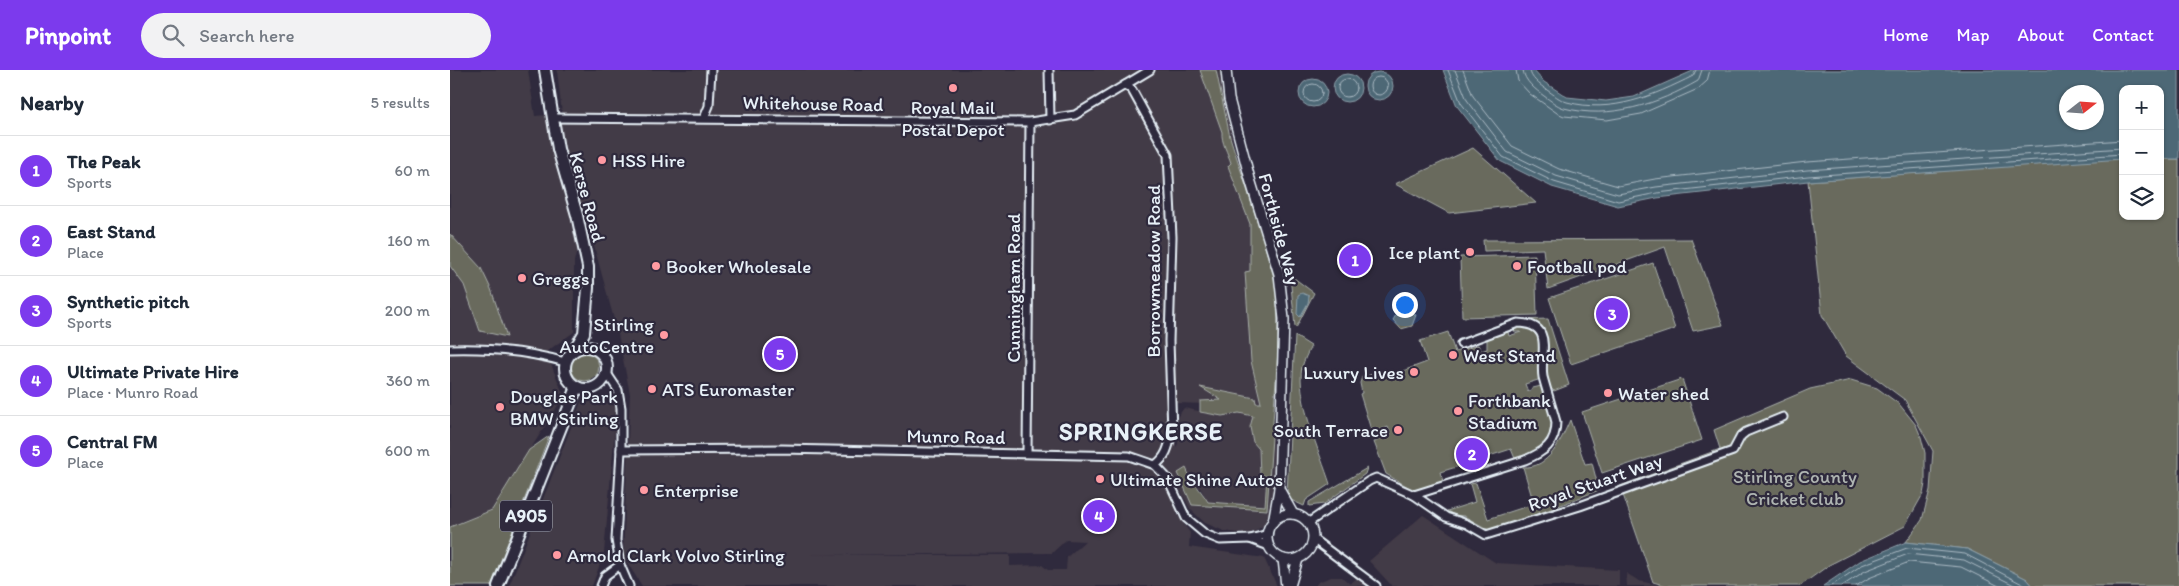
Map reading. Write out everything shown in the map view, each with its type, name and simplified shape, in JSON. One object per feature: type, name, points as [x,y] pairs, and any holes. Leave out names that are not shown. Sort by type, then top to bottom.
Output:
[{"type":"main road","name":"Kerse Road","points":[[545,70],[558,150],[577,216],[588,267],[584,333],[574,350]]},
{"type":"main road","points":[[584,333],[605,359],[606,372],[600,383],[595,387],[589,389],[577,388],[568,380],[564,368],[565,362],[574,350],[585,347],[596,350]]},
{"type":"main road","name":"A905","points":[[498,586],[577,388]]},
{"type":"street","points":[[704,118],[709,106],[711,70]]},
{"type":"street","points":[[1049,70],[1050,120]]},
{"type":"street","name":"Whitehouse Road","points":[[552,118],[1030,122],[1075,115],[1150,70]]},
{"type":"street","name":"Forthside Way","points":[[1226,70],[1229,99],[1250,179],[1279,274],[1285,335],[1278,458],[1279,489],[1273,522]]},
{"type":"street","name":"Borrowmeadow Road","points":[[1125,85],[1132,90],[1168,155],[1172,237],[1169,341],[1172,432],[1163,460],[1155,465]]},
{"type":"street","name":"Cunningham Road","points":[[1027,453],[1030,122]]},
{"type":"street","points":[[1414,495],[1542,453],[1549,447],[1556,430],[1556,422],[1543,375],[1545,344],[1543,338],[1533,326],[1518,323],[1460,344]]},
{"type":"street","points":[[450,350],[481,348],[549,357],[565,362]]},
{"type":"street","points":[[606,372],[618,390],[621,408],[616,540],[620,565],[629,586]]},
{"type":"street","name":"Royal Stuart Way","points":[[1308,523],[1376,478],[1414,495],[1446,517],[1467,524],[1486,535],[1580,506],[1733,451],[1741,436],[1746,432],[1783,417]]},
{"type":"street","name":"Munro Road","points":[[620,450],[773,449],[1027,453],[1130,456],[1155,465]]},
{"type":"street","points":[[1155,465],[1168,479],[1186,518],[1205,534],[1220,540],[1250,539],[1268,534]]},
{"type":"street","name":"Forthside Way","points":[[1279,489],[1293,514]]},
{"type":"street","points":[[1250,539],[1269,546],[1277,556],[1283,559],[1298,559],[1309,551],[1313,539],[1312,531],[1308,523],[1293,514],[1279,517],[1273,522],[1268,534],[1269,546]]},
{"type":"street","points":[[1313,539],[1376,586]]},
{"type":"street","points":[[1283,559],[1286,586]]},
{"type":"street","points":[[1290,586],[1298,559]]},
{"type":"street","points":[[601,586],[605,576],[620,565]]},
{"type":"shaded area","points":[[450,70],[528,70],[535,116],[562,114],[557,70],[1221,70],[1234,151],[1273,281],[1268,406],[1176,403],[1176,447],[1178,444],[1178,416],[1184,408],[1222,416],[1239,413],[1253,416],[1250,427],[1253,442],[1259,449],[1260,475],[1267,476],[1265,506],[1208,502],[1201,489],[1189,477],[1186,468],[1178,473],[1193,505],[1266,510],[1272,433],[1276,473],[1274,501],[1264,525],[1254,532],[1245,534],[1224,531],[1205,523],[1190,509],[1177,484],[1177,514],[1190,533],[1189,547],[1264,558],[1277,586],[642,586],[623,556],[630,394],[618,334],[587,220],[574,261],[574,332],[546,352],[564,396],[492,510],[450,527]],"holes":[[[1066,540],[1085,541],[1067,557],[1066,570],[1048,570],[1042,565],[1010,566],[1010,555],[810,555],[1052,553]]]},
{"type":"shaded area","points":[[584,394],[617,407],[604,553],[592,586],[509,586]]},
{"type":"shaded area","points":[[1423,515],[1496,563],[1619,570],[1619,586],[1392,586],[1369,561]]},
{"type":"shaded area","points":[[1626,573],[1639,581],[1663,586],[1627,586]]},
{"type":"shaded area","points":[[1359,576],[1368,586],[1315,586],[1318,582],[1331,577],[1342,577],[1350,584]]},
{"type":"green space","points":[[1200,70],[1216,70],[1230,137],[1277,288],[1278,350],[1267,510],[1192,505],[1178,473],[1186,468],[1208,502],[1265,506],[1267,476],[1260,475],[1259,449],[1253,442],[1250,427],[1253,416],[1239,413],[1222,416],[1200,412],[1200,401],[1221,400],[1200,387],[1255,398],[1256,403],[1261,403],[1251,361],[1245,272],[1250,271],[1250,224],[1228,166],[1231,163],[1222,132]]},
{"type":"green space","points":[[1473,148],[1536,203],[1449,213],[1395,184]]},
{"type":"green space","points":[[2119,159],[2119,220],[2164,220],[2164,159],[2179,159],[2179,586],[2033,586],[2027,579],[1967,549],[1906,542],[1922,520],[1930,490],[1933,451],[1905,400],[1846,356],[1822,315],[1808,181]]},
{"type":"green space","points":[[450,234],[481,268],[491,289],[507,337],[480,331],[464,285],[450,266]]},
{"type":"green space","points":[[1691,239],[1723,325],[1693,331],[1665,247],[1548,289],[1543,249],[1484,251],[1483,240]]},
{"type":"green space","points":[[1535,255],[1537,315],[1462,317],[1460,257]]},
{"type":"green space","points":[[1653,263],[1675,329],[1571,364],[1549,298]]},
{"type":"green space","points":[[1290,275],[1314,293],[1296,328],[1295,327]]},
{"type":"green space","points":[[1403,307],[1416,315],[1412,326],[1401,329],[1393,320]]},
{"type":"green space","points":[[1548,319],[1569,385],[1554,391],[1548,386],[1538,330],[1516,323],[1516,320]]},
{"type":"green space","name":"Forthbank Stadium","points":[[1518,327],[1527,328],[1534,332],[1541,346],[1542,355],[1538,380],[1525,384],[1528,392],[1533,388],[1541,386],[1549,411],[1552,429],[1551,437],[1541,452],[1516,461],[1511,449],[1483,458],[1483,461],[1440,472],[1444,484],[1415,491],[1386,474],[1374,442],[1377,441],[1376,438],[1391,434],[1388,427],[1375,432],[1374,429],[1371,430],[1360,394],[1362,393],[1360,383],[1362,377],[1386,371],[1392,375],[1427,362],[1420,341],[1448,332],[1455,352],[1478,345],[1481,351],[1487,349],[1487,338],[1508,332],[1509,336],[1521,332],[1515,332],[1514,329]]},
{"type":"green space","points":[[1295,336],[1311,346],[1302,367],[1302,394],[1310,426],[1330,484],[1306,500],[1304,506],[1291,500],[1287,494]]},
{"type":"green space","points":[[585,353],[595,357],[599,367],[595,377],[585,381],[575,377],[571,367],[575,357]]},
{"type":"green space","points":[[1682,379],[1702,440],[1602,473],[1582,412]]},
{"type":"green space","name":"Stirling County Cricket club","points":[[1851,380],[1877,388],[1899,404],[1916,425],[1921,437],[1925,453],[1925,484],[1923,494],[1905,526],[1829,565],[1800,586],[1667,586],[1653,582],[1620,486],[1720,449],[1714,430],[1810,389]]},
{"type":"green space","points":[[1570,420],[1585,464],[1592,463],[1599,490],[1543,512],[1489,530],[1464,516],[1454,515],[1447,511],[1475,502],[1470,484],[1476,483],[1488,519],[1534,504],[1523,467],[1540,463],[1553,452]]},
{"type":"green space","points":[[549,436],[491,586],[450,586],[450,527],[492,510],[529,450]]},
{"type":"green space","points":[[1367,468],[1365,474],[1324,504],[1309,506],[1309,502]]},
{"type":"water","points":[[1443,70],[1533,70],[1544,82],[1567,97],[1606,101],[1634,97],[1695,70],[2179,70],[2179,159],[2164,159],[2164,85],[2119,85],[2119,159],[1808,181],[1657,198],[1618,206],[1552,187],[1500,161],[1457,106]]},
{"type":"water","points":[[1379,72],[1389,76],[1393,86],[1389,96],[1379,100],[1369,96],[1365,86],[1369,76]]},
{"type":"water","points":[[1347,74],[1357,78],[1361,88],[1357,98],[1347,102],[1337,98],[1333,88],[1337,78]]},
{"type":"water","points":[[1313,79],[1323,83],[1327,93],[1323,103],[1313,107],[1303,103],[1299,93],[1303,83]]},
{"type":"water","points":[[1302,293],[1309,296],[1308,303],[1300,317],[1297,314],[1298,295]]},
{"type":"water","points":[[1906,542],[1967,549],[2027,579],[2033,586],[1823,586],[1860,561]]},
{"type":"place","name":"Royal Mail Postal Depot","points":[[953,88]]},
{"type":"place","name":"HSS Hire","points":[[602,160]]},
{"type":"place","name":"Ice plant","points":[[1470,252]]},
{"type":"place","name":"The Peak","points":[[1355,260]]},
{"type":"place","name":"Booker Wholesale","points":[[656,266]]},
{"type":"place","name":"Football pod","points":[[1517,266]]},
{"type":"place","name":"Greggs","points":[[522,278]]},
{"type":"place","name":"Synthetic pitch","points":[[1612,314]]},
{"type":"place","name":"Stirling AutoCentre","points":[[664,335]]},
{"type":"place","name":"Central FM","points":[[780,354]]},
{"type":"place","name":"West Stand","points":[[1453,355]]},
{"type":"place","name":"Luxury Lives","points":[[1414,372]]},
{"type":"place","name":"ATS Euromaster","points":[[652,389]]},
{"type":"place","name":"Water shed","points":[[1608,393]]},
{"type":"place","name":"Douglas Park BMW Stirling","points":[[500,407]]},
{"type":"place","name":"Forthbank Stadium","points":[[1458,411]]},
{"type":"place","name":"South Terrace","points":[[1398,430]]},
{"type":"place","name":"East Stand","points":[[1472,454]]},
{"type":"place","name":"Ultimate Shine Autos","points":[[1100,479]]},
{"type":"place","name":"Enterprise","points":[[644,490]]},
{"type":"place","name":"Ultimate Private Hire","points":[[1099,516]]},
{"type":"place","name":"Arnold Clark Volvo Stirling","points":[[557,555]]},
{"type":"district","name":"SPRINGKERSE","points":[[1141,432]]}]
